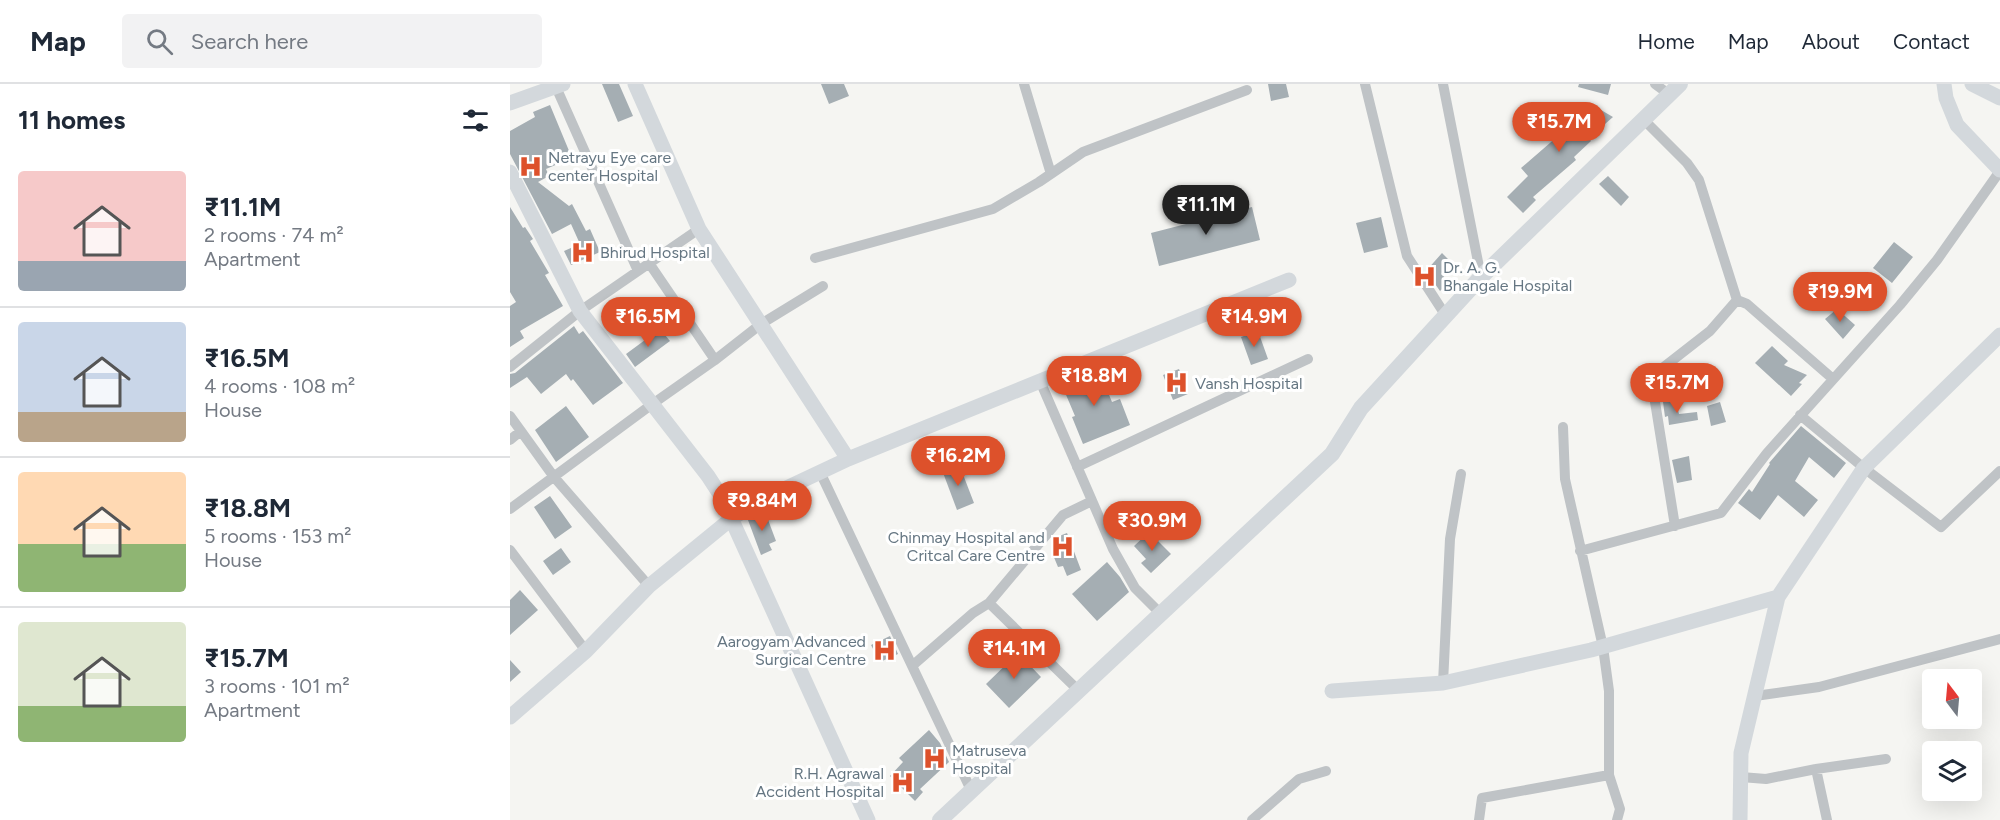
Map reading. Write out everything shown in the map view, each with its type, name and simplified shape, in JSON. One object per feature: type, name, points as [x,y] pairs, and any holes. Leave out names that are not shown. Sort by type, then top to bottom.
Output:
[{"type":"main road","points":[[940,820],[1332,454],[1361,408],[1481,277],[1675,89]]},
{"type":"street","points":[[635,84],[699,229],[848,459]]},
{"type":"street","points":[[1024,84],[1051,174]]},
{"type":"street","points":[[1365,84],[1407,256],[1446,316]]},
{"type":"street","points":[[1443,84],[1481,277]]},
{"type":"street","points":[[1655,84],[1675,89]]},
{"type":"street","points":[[1580,551],[1721,513],[1767,453],[1900,305],[1937,260],[2000,171],[1957,125],[1946,98],[1944,84]]},
{"type":"street","points":[[1971,84],[2000,98]]},
{"type":"street","points":[[510,103],[560,85],[638,271]]},
{"type":"street","points":[[815,258],[993,209],[1083,152],[1247,90]]},
{"type":"street","points":[[1644,120],[1687,163],[1699,180],[1737,300]]},
{"type":"street","points":[[510,172],[580,311],[721,496],[868,820]]},
{"type":"street","points":[[510,367],[580,311],[699,229]]},
{"type":"street","points":[[650,263],[715,360]]},
{"type":"street","points":[[510,717],[586,651],[649,586],[731,519],[759,501],[848,459],[1288,280]]},
{"type":"street","points":[[510,509],[761,324],[823,286]]},
{"type":"street","points":[[1737,300],[1747,304],[1833,379]]},
{"type":"street","points":[[1675,526],[1651,377],[1710,331],[1737,300]]},
{"type":"street","points":[[1740,820],[1741,753],[1778,597],[1864,468],[2000,335]]},
{"type":"street","points":[[1077,467],[1308,359]]},
{"type":"street","points":[[1040,381],[1113,549],[1135,588],[1160,613]]},
{"type":"street","points":[[1800,415],[1941,527],[2000,471]]},
{"type":"street","points":[[510,416],[554,477],[649,586]]},
{"type":"street","points":[[1563,427],[1565,478],[1603,647],[1609,691],[1609,775],[1620,809],[1617,820]]},
{"type":"street","points":[[510,440],[521,432]]},
{"type":"street","points":[[820,472],[972,790]]},
{"type":"street","points":[[1443,683],[1450,539],[1461,474]]},
{"type":"street","points":[[912,666],[973,613],[989,603],[1063,515],[1092,501]]},
{"type":"street","points":[[510,550],[586,651]]},
{"type":"street","points":[[1332,690],[1443,683],[1603,647],[1778,597]]},
{"type":"street","points":[[989,603],[1078,690]]},
{"type":"street","points":[[1755,696],[1819,687],[2000,639]]},
{"type":"street","points":[[1741,777],[1766,779],[1886,759]]},
{"type":"street","points":[[1816,769],[1827,820]]},
{"type":"street","points":[[1252,820],[1299,779],[1326,771]]},
{"type":"street","points":[[1479,820],[1482,798],[1609,775]]},
{"type":"building","points":[[602,84],[619,84],[633,116],[618,122]]},
{"type":"building","points":[[821,84],[844,84],[849,96],[829,104]]},
{"type":"building","points":[[1268,84],[1286,84],[1289,97],[1271,101]]},
{"type":"building","points":[[1579,84],[1611,84],[1608,95],[1578,87]]},
{"type":"building","points":[[1589,103],[1613,117],[1589,138],[1591,141],[1574,157],[1576,160],[1533,197],[1536,200],[1523,213],[1507,197],[1528,176],[1521,168],[1573,123],[1563,105]]},
{"type":"building","points":[[550,105],[572,158],[546,169],[549,176],[538,182],[569,206],[572,204],[586,231],[590,229],[600,252],[571,265],[564,251],[580,244],[571,224],[552,234],[510,154],[510,131],[535,117],[533,112]]},
{"type":"building","points":[[1608,176],[1629,197],[1621,206],[1599,184]]},
{"type":"building","points":[[510,207],[533,239],[530,241],[549,273],[545,275],[563,306],[520,331],[524,338],[510,347],[510,306],[516,302],[510,292]]},
{"type":"building","points":[[1252,207],[1260,240],[1159,266],[1151,233]]},
{"type":"building","points":[[1381,217],[1388,247],[1364,253],[1356,223]]},
{"type":"building","points":[[1894,242],[1913,257],[1892,283],[1873,268]]},
{"type":"building","points":[[1442,253],[1452,263],[1441,274],[1450,282],[1440,291],[1426,271]]},
{"type":"building","points":[[1837,309],[1855,325],[1843,339],[1825,319]]},
{"type":"building","points":[[574,326],[579,334],[583,331],[623,383],[593,405],[573,379],[571,381],[566,374],[541,394],[527,377],[510,388],[510,374],[515,373]]},
{"type":"building","points":[[660,329],[670,341],[635,367],[626,354]]},
{"type":"building","points":[[1258,331],[1268,359],[1251,365],[1241,337]]},
{"type":"building","points":[[1772,346],[1788,361],[1784,365],[1807,375],[1791,396],[1755,363]]},
{"type":"building","points":[[1098,368],[1112,402],[1120,399],[1130,425],[1083,444],[1072,417],[1075,416],[1061,383]]},
{"type":"building","points":[[1179,369],[1188,394],[1173,400],[1163,375]]},
{"type":"building","points":[[1676,400],[1679,414],[1697,412],[1698,420],[1669,425],[1668,416],[1665,417],[1663,402]]},
{"type":"building","points":[[1720,402],[1726,422],[1711,426],[1707,406]]},
{"type":"building","points":[[566,406],[589,437],[556,462],[535,430]]},
{"type":"building","points":[[1801,426],[1846,463],[1834,478],[1809,457],[1795,481],[1818,500],[1804,517],[1778,495],[1760,520],[1738,503],[1749,489],[1752,492],[1769,463]]},
{"type":"building","points":[[1689,456],[1692,480],[1677,483],[1672,460]]},
{"type":"building","points":[[959,464],[974,503],[957,510],[942,470]]},
{"type":"building","points":[[550,496],[572,527],[555,539],[534,507]]},
{"type":"building","points":[[764,509],[776,541],[769,544],[772,550],[761,555],[748,520]]},
{"type":"building","points":[[1149,532],[1171,554],[1151,573],[1141,563],[1146,559],[1134,546]]},
{"type":"building","points":[[1067,533],[1081,570],[1067,576],[1063,566],[1058,567],[1053,555],[1057,553],[1052,542],[1054,538]]},
{"type":"building","points":[[561,548],[571,562],[553,575],[543,561]]},
{"type":"building","points":[[1107,562],[1129,592],[1097,621],[1072,594]]},
{"type":"building","points":[[520,590],[538,610],[510,635],[510,600]]},
{"type":"building","points":[[890,636],[898,654],[880,662],[871,645]]},
{"type":"building","points":[[1018,653],[1041,677],[1009,708],[986,684]]},
{"type":"building","points":[[510,660],[521,672],[510,682]]},
{"type":"building","points":[[929,730],[940,743],[949,762],[920,789],[923,792],[915,801],[890,776],[903,762],[899,758]]},
{"type":"place","name":"Netrayu Eye care center Hospital","points":[[530,166]]},
{"type":"place","name":"Bhirud Hospital","points":[[582,252]]},
{"type":"place","name":"Dr. A. G. Bhangale Hospital","points":[[1425,276]]},
{"type":"place","name":"Vansh Hospital","points":[[1177,383]]},
{"type":"place","name":"Chinmay Hospital and Critcal Care Centre","points":[[1063,546]]},
{"type":"place","name":"Aarogyam Advanced Surgical Centre","points":[[884,650]]},
{"type":"place","name":"Matruseva Hospital","points":[[934,759]]},
{"type":"place","name":"R.H. Agrawal Accident Hospital","points":[[902,782]]}]
